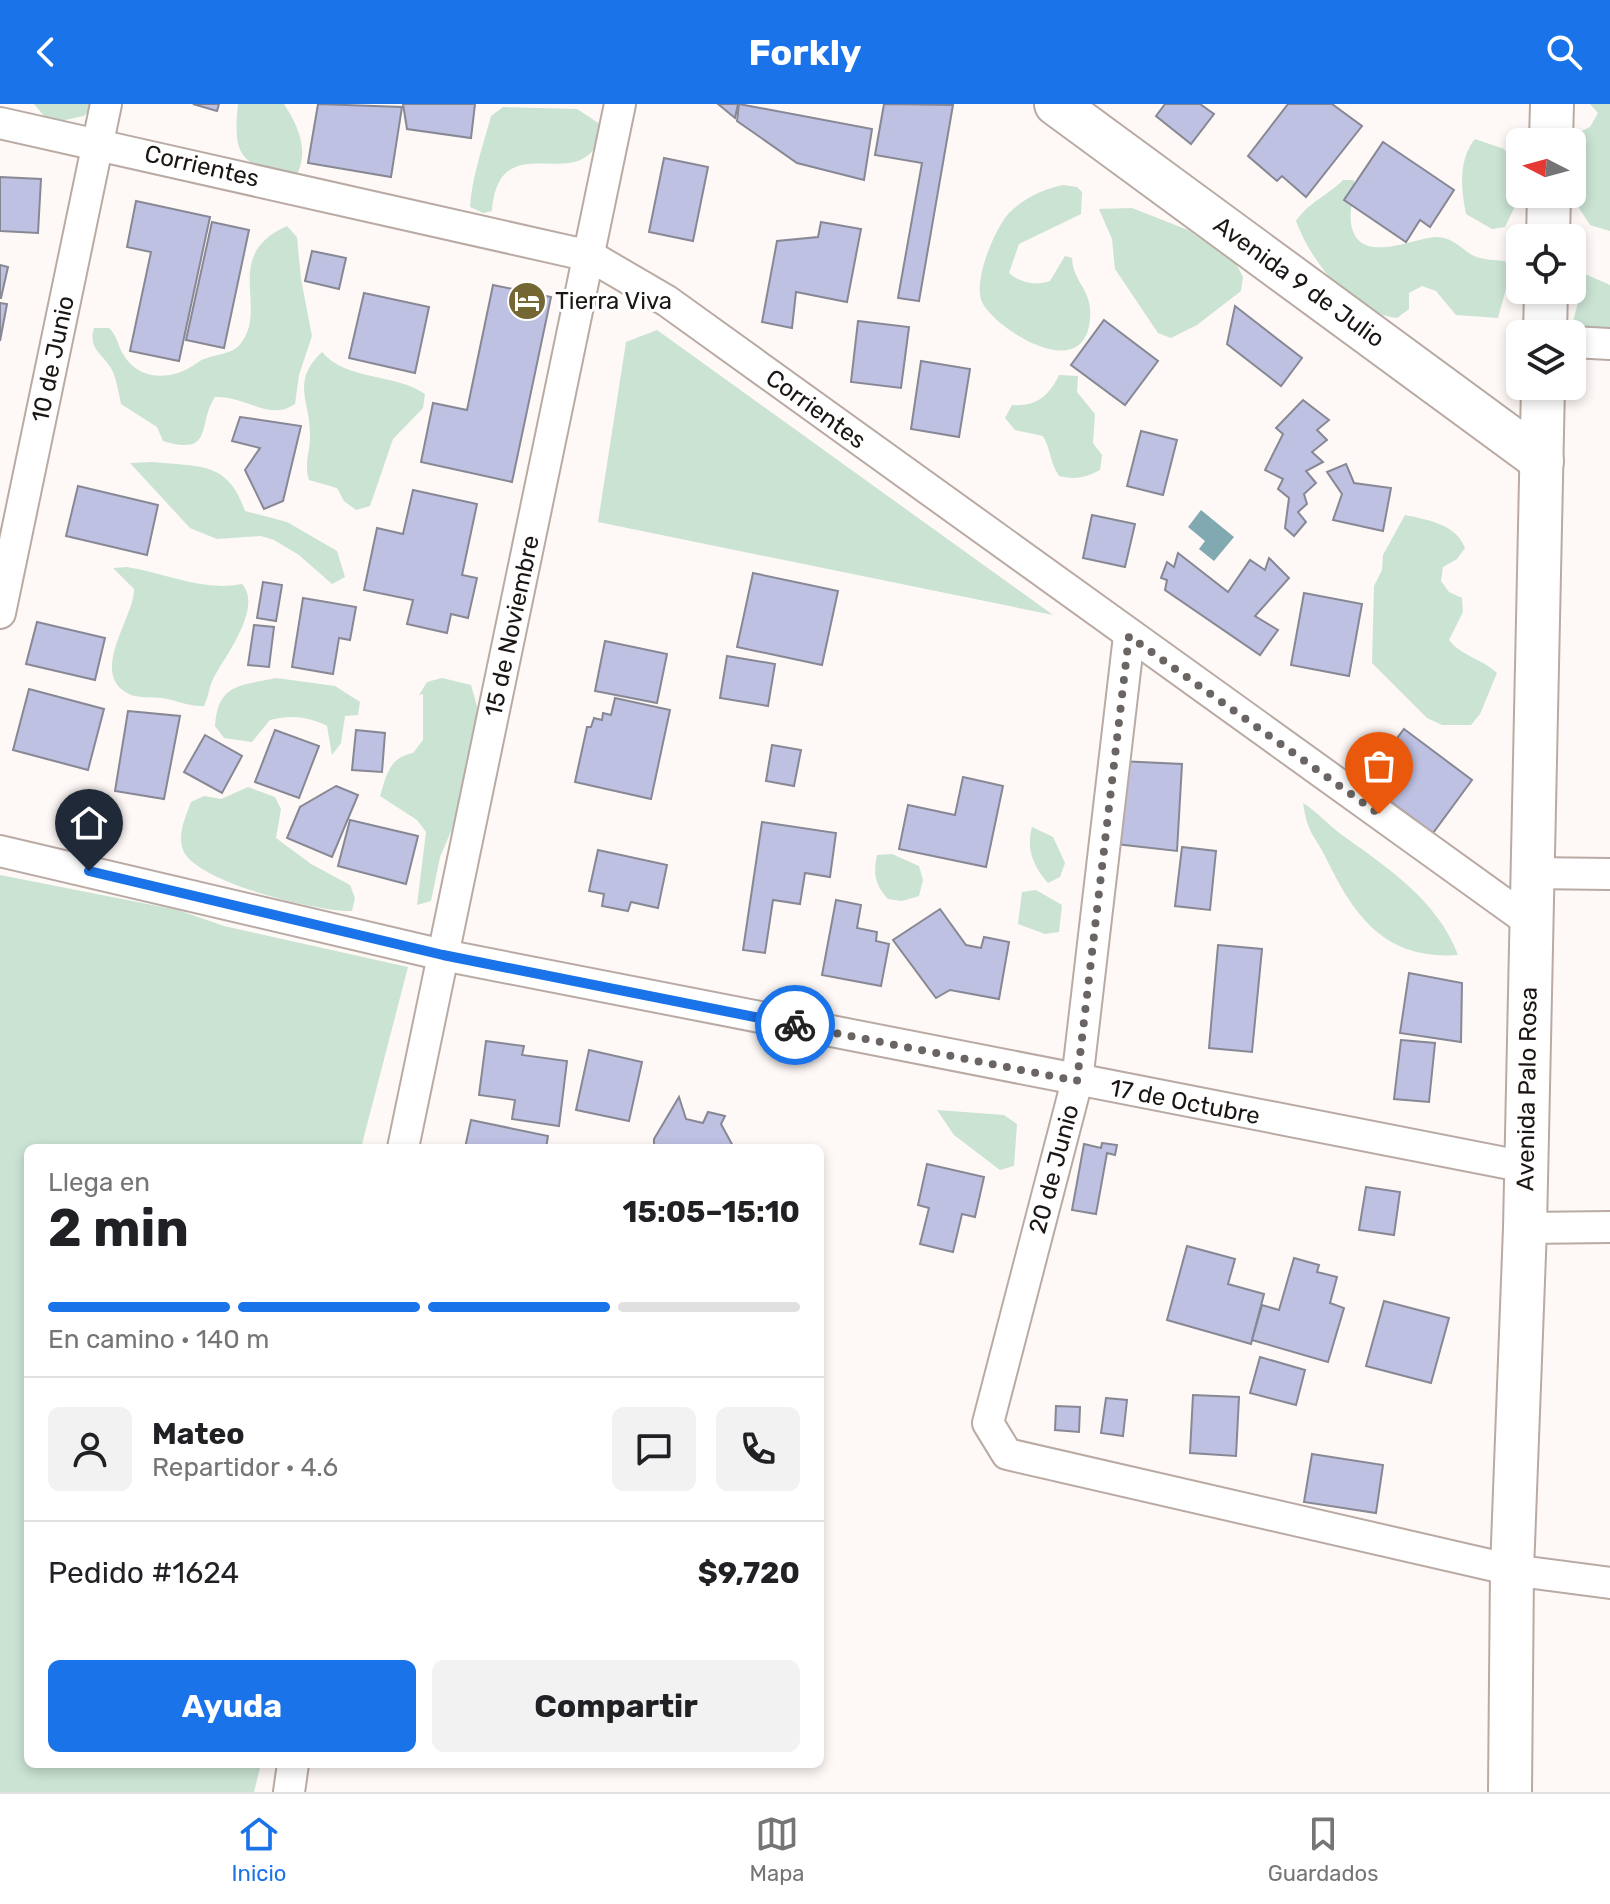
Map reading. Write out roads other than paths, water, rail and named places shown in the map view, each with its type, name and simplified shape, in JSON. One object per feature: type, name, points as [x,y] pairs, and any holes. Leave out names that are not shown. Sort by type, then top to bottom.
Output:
[{"type":"main road","name":"Avenida 9 de Julio","points":[[1056,104],[1542,461]]},
{"type":"main road","points":[[1551,128],[1552,104]]},
{"type":"main road","name":"Avenida Palo Rosa","points":[[1510,1792],[1512,1570],[1525,1228],[1543,400]]},
{"type":"street","name":"10 de Junio","points":[[0,613],[106,104]]},
{"type":"street","name":"15 de Noviembre","points":[[404,1144],[620,104]]},
{"type":"street","name":"Corrientes","points":[[0,123],[590,256],[667,301],[1530,922]]},
{"type":"street","points":[[1586,343],[1610,344]]},
{"type":"street","name":"20 de Junio","points":[[1129,636],[1077,1081],[988,1423],[1007,1454],[1512,1570]]},
{"type":"street","name":"17 de Octubre","points":[[0,851],[443,955],[1526,1167]]},
{"type":"street","points":[[1531,873],[1610,874]]},
{"type":"street","points":[[1525,1228],[1610,1227]]},
{"type":"street","points":[[1512,1570],[1610,1583]]},
{"type":"street","points":[[289,1792],[292,1768]]},
{"type":"water","points":[[1201,510],[1234,537],[1214,561],[1199,549],[1205,541],[1188,527]]},
{"type":"place","name":"Tierra Viva","points":[[527,301]]}]
